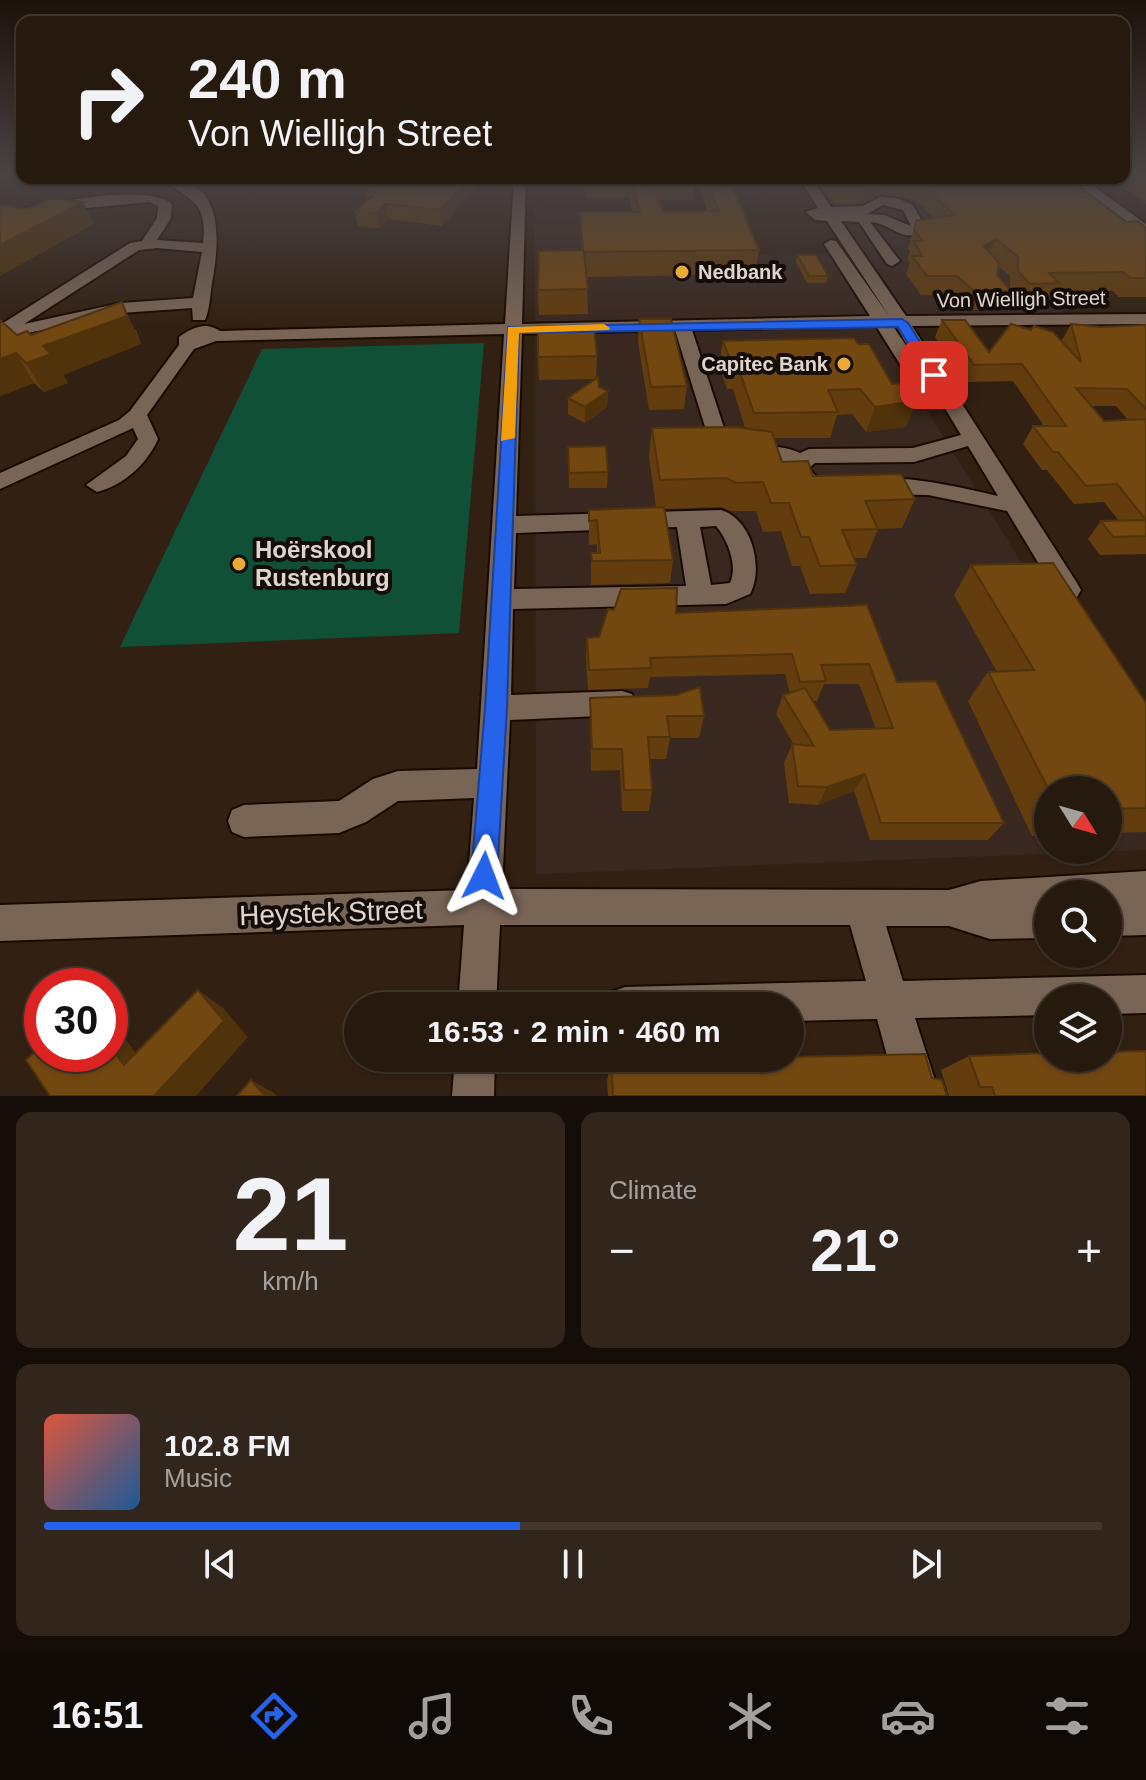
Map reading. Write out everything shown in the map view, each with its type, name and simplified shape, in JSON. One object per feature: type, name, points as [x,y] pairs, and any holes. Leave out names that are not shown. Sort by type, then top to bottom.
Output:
[{"type":"street","points":[[148,243],[157,226]]},
{"type":"street","points":[[0,482],[113,431],[137,415],[200,337],[200,302],[210,248],[210,226]]},
{"type":"street","points":[[478,992],[496,708],[518,226]]},
{"type":"street","points":[[828,226],[880,323],[1079,607]]},
{"type":"street","points":[[830,226],[902,323],[1016,503],[1012,511]]},
{"type":"street","points":[[891,226],[900,232]]},
{"type":"street","points":[[892,261],[867,228],[912,232],[918,226]]},
{"type":"street","points":[[0,333],[127,250],[148,243],[210,248]]},
{"type":"street","points":[[793,301],[806,322]]},
{"type":"street","points":[[1008,301],[1025,321]]},
{"type":"street","points":[[0,333],[121,308],[200,302]]},
{"type":"street","points":[[602,328],[613,307]]},
{"type":"street","name":"Von Wielligh Street","points":[[200,337],[682,326],[752,330],[806,322],[1146,319]]},
{"type":"street","points":[[682,326],[718,441],[735,448],[777,449],[800,462]]},
{"type":"street","points":[[97,485],[132,462],[144,449],[148,439],[137,415]]},
{"type":"street","points":[[800,462],[816,456],[914,455],[961,441]]},
{"type":"street","points":[[800,462],[798,467],[803,480],[842,488],[928,488],[1012,511]]},
{"type":"street","points":[[687,518],[700,595]]},
{"type":"street","points":[[499,599],[733,593],[742,587],[744,567],[730,523],[721,518],[502,525]]},
{"type":"street","points":[[496,708],[644,703]]},
{"type":"street","points":[[244,821],[339,817],[355,811],[384,790],[398,786],[490,783]]},
{"type":"street","name":"Heystek Street","points":[[1122,890],[1146,888]]},
{"type":"street","name":"Heystek Street","points":[[0,923],[482,907],[949,908],[981,898],[1034,895]]},
{"type":"street","points":[[863,908],[919,1096]]},
{"type":"street","name":"Heystek Street","points":[[949,908],[990,921],[1034,920]]},
{"type":"street","points":[[1122,918],[1146,917]]},
{"type":"street","points":[[804,1003],[1146,994]]},
{"type":"street","points":[[473,1096],[474,1072]]},
{"type":"shaded area","points":[[535,226],[705,226],[712,227],[724,255],[829,253],[1146,763],[1146,850],[1122,851],[1122,776],[1034,776],[1034,854],[536,874]]},
{"type":"shaded area","points":[[846,226],[978,226],[1064,313],[906,316]]},
{"type":"green space","points":[[484,343],[459,633],[120,647],[262,349]]},
{"type":"building","points":[[0,226],[36,226],[0,245]]},
{"type":"building","points":[[581,226],[749,226],[759,250],[584,252],[588,289],[538,290],[539,251],[583,250]]},
{"type":"building","points":[[915,226],[1144,226],[1146,278],[1130,278],[1123,272],[1049,273],[1059,283],[1030,284],[1018,271],[1018,257],[996,239],[984,246],[999,263],[997,275],[1011,291],[974,291],[957,276],[927,276],[912,256],[922,256],[914,241],[923,241],[914,230]]},
{"type":"building","points":[[797,255],[816,255],[828,276],[809,276]]},
{"type":"building","points":[[122,302],[127,316],[43,346],[51,354],[26,363],[16,353],[0,359],[0,320],[17,335],[27,331],[31,335]]},
{"type":"building","points":[[639,319],[671,319],[687,386],[651,387]]},
{"type":"building","points":[[942,320],[965,320],[989,352],[1011,324],[1031,330],[1034,326],[1053,332],[1081,362],[1071,324],[1101,327],[1146,325],[1146,409],[1127,389],[1076,388],[1104,421],[1146,419],[1146,520],[1117,484],[1086,486],[1058,452],[1053,452],[1033,426],[1066,426],[1022,364],[974,365]]},
{"type":"building","points":[[594,326],[597,356],[538,357],[538,327]]},
{"type":"building","points":[[854,338],[858,344],[869,344],[892,384],[899,383],[916,401],[875,407],[860,389],[828,390],[838,412],[754,413],[737,364],[732,364],[723,341]]},
{"type":"building","points":[[598,377],[599,387],[608,391],[585,407],[568,398]]},
{"type":"building","points":[[736,427],[772,432],[782,462],[808,461],[813,476],[901,474],[915,499],[865,501],[878,529],[842,530],[857,565],[820,566],[809,537],[801,537],[789,503],[771,503],[763,482],[736,483],[726,478],[660,480],[652,428]]},
{"type":"building","points":[[606,446],[608,472],[569,473],[568,447]]},
{"type":"building","points":[[664,507],[673,560],[592,561],[591,553],[600,553],[597,520],[589,521],[589,510]]},
{"type":"building","points":[[1146,520],[1146,536],[1113,537],[1101,521]]},
{"type":"building","points":[[1053,563],[1146,703],[1146,808],[1122,809],[1122,776],[1042,776],[988,672],[1034,670],[971,565]]},
{"type":"building","points":[[677,588],[676,613],[867,605],[897,682],[936,681],[1004,823],[881,823],[865,774],[827,787],[798,786],[792,744],[814,746],[783,695],[805,688],[830,730],[893,728],[869,664],[821,665],[826,681],[800,682],[792,654],[650,658],[651,668],[589,670],[587,638],[599,637],[608,609],[614,610],[621,589]]},
{"type":"building","points":[[700,687],[704,716],[667,716],[670,737],[648,737],[652,790],[624,790],[622,749],[592,749],[590,698],[676,695]]},
{"type":"building","points":[[198,990],[224,1021],[154,1096],[50,1096],[34,1072],[128,1072],[128,1061]]},
{"type":"building","points":[[1146,1051],[1146,1096],[995,1096],[992,1087],[980,1087],[969,1056],[1034,1054],[1034,1072],[1122,1072],[1122,1052]]},
{"type":"building","points":[[925,1054],[932,1078],[942,1080],[947,1096],[613,1096],[612,1072],[804,1072],[804,1057]]},
{"type":"building","points":[[251,1080],[265,1096],[237,1096]]},
{"type":"slow traffic","points":[[507,438],[513,330],[604,328]]},
{"type":"place","name":"Nedbank","points":[[682,272]]},
{"type":"place","name":"Capitec Bank","points":[[844,364]]},
{"type":"place","name":"Hoërskool Rustenburg","points":[[239,564]]},
{"type":"route","points":[[484,876],[496,708],[513,330],[806,322],[902,323],[934,375]]}]
